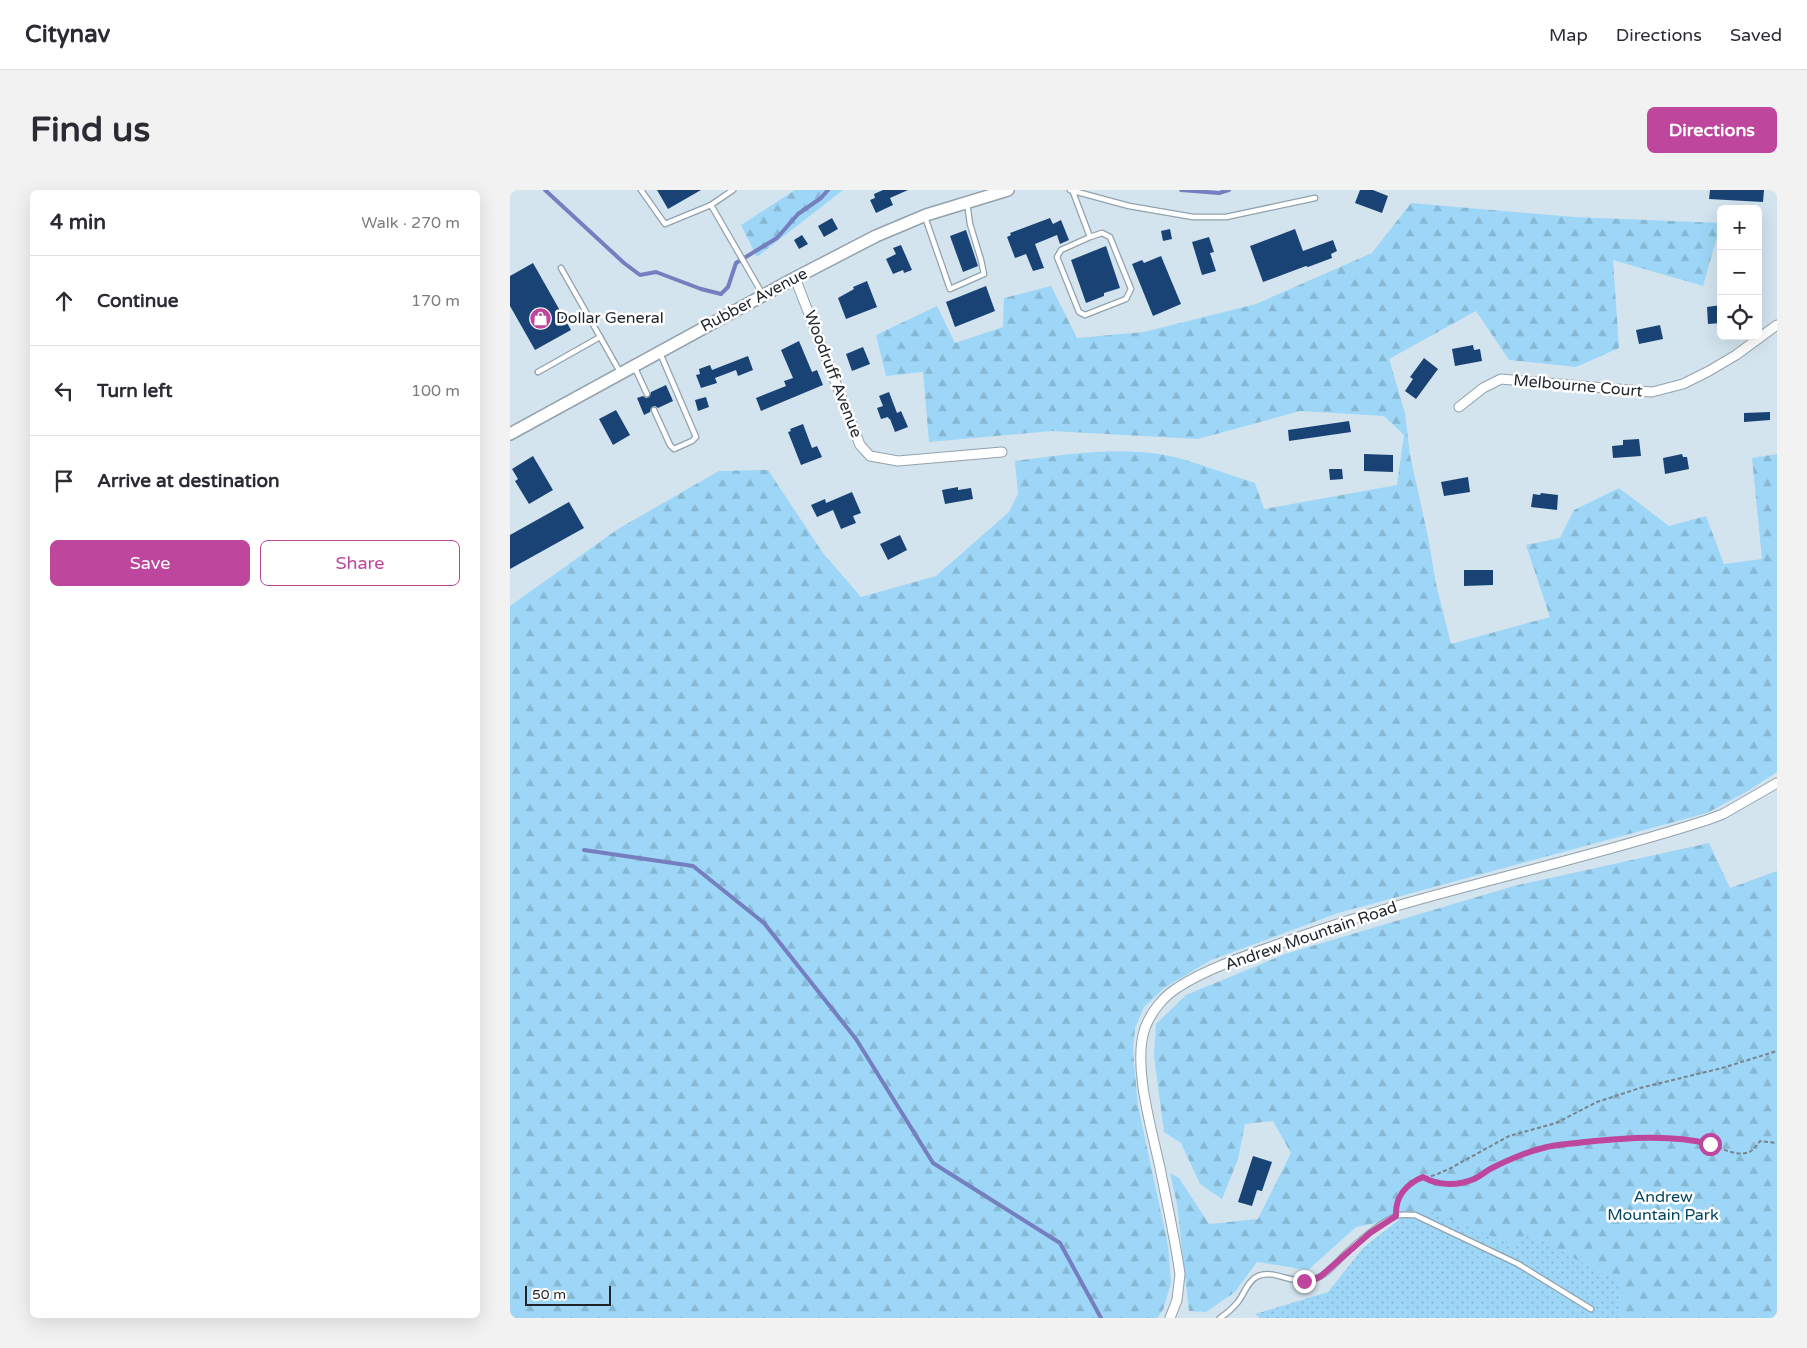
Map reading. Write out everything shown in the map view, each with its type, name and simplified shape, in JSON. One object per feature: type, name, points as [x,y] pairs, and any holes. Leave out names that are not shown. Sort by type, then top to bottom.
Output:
[{"type":"street","name":"Rubber Avenue","points":[[510,434],[763,295],[876,236],[925,216],[1008,190]]},
{"type":"street","name":"Woodruff Avenue","points":[[795,278],[860,445],[870,456],[898,461],[1002,452]]},
{"type":"street","name":"Melbourne Court","points":[[1459,407],[1483,388],[1502,379],[1652,392],[1683,384],[1736,355],[1777,324]]},
{"type":"street","name":"Andrew Mountain Road","points":[[1174,1317],[1180,1274],[1146,1097],[1141,1051],[1149,1019],[1154,1010],[1170,993],[1199,976],[1230,963],[1363,915],[1707,820],[1724,814],[1777,783]]},
{"type":"lane","points":[[641,190],[665,224],[711,205],[733,190]]},
{"type":"lane","points":[[1072,191],[1128,206],[1193,217],[1226,217],[1315,198]]},
{"type":"lane","points":[[1072,191],[1090,237]]},
{"type":"lane","points":[[925,216],[950,289],[984,274],[970,224],[967,203]]},
{"type":"lane","points":[[711,205],[763,295]]},
{"type":"lane","points":[[1102,233],[1110,237],[1131,289],[1126,299],[1085,314],[1079,312],[1057,257],[1061,250],[1090,237],[1102,233]]},
{"type":"lane","points":[[561,268],[621,373]]},
{"type":"lane","points":[[538,372],[600,337]]},
{"type":"lane","points":[[654,410],[670,445],[674,449],[692,441],[696,437],[659,352]]},
{"type":"lane","points":[[634,366],[647,394]]},
{"type":"lane","points":[[1220,1318],[1234,1308],[1251,1281],[1257,1276],[1264,1274],[1290,1280],[1313,1280],[1330,1270],[1352,1248],[1396,1216],[1415,1215],[1518,1264],[1591,1309]]},
{"type":"path","points":[[1396,1216],[1395,1205],[1404,1190],[1412,1182],[1423,1177],[1435,1175],[1509,1136],[1556,1123],[1597,1102],[1640,1088],[1722,1068],[1777,1050]]},
{"type":"path","points":[[1423,1177],[1429,1181],[1441,1184],[1458,1183],[1473,1179],[1490,1169],[1543,1148],[1600,1141],[1663,1138],[1691,1139],[1730,1152],[1745,1154],[1754,1149],[1760,1142],[1777,1143]]},
{"type":"green space","points":[[795,190],[843,190],[757,257],[741,225]]},
{"type":"green space","points":[[1411,203],[1574,217],[1717,223],[1717,237],[1703,286],[1613,260],[1619,348],[1576,367],[1509,360],[1476,311],[1389,359],[1405,413],[1410,455],[1436,584],[1451,644],[1550,617],[1526,545],[1560,538],[1574,510],[1619,488],[1669,526],[1706,516],[1724,564],[1762,559],[1752,458],[1777,454],[1777,772],[1746,792],[1707,813],[1338,913],[1211,960],[1164,988],[1144,1007],[1135,1028],[1133,1051],[1138,1106],[1168,1245],[1171,1283],[1163,1310],[1157,1318],[510,1318],[510,606],[618,529],[719,471],[768,470],[823,553],[861,597],[936,576],[1009,512],[1018,494],[1015,461],[1098,452],[1119,451],[1161,454],[1255,483],[1264,509],[1397,485],[1404,435],[1384,416],[1300,411],[1198,439],[1052,431],[929,442],[923,372],[886,376],[876,335],[937,306],[955,343],[1003,327],[1004,298],[1051,286],[1077,338],[1144,332],[1256,304],[1372,253]]},
{"type":"green space","name":"Andrew Mountain Park","points":[[1709,843],[1730,888],[1777,871],[1777,1318],[1620,1318],[1622,1284],[1529,1234],[1513,1245],[1432,1212],[1356,1227],[1308,1270],[1257,1262],[1235,1292],[1206,1312],[1189,1311],[1177,1204],[1170,1173],[1179,1178],[1209,1224],[1258,1219],[1291,1153],[1273,1121],[1245,1124],[1238,1159],[1222,1199],[1200,1184],[1181,1143],[1164,1132],[1154,1056],[1156,1024],[1186,995],[1285,954],[1514,886]]},
{"type":"green space","points":[[1471,1163],[1777,1318],[1260,1318],[1255,1314],[1328,1292],[1363,1248]]},
{"type":"building","points":[[657,190],[701,190],[668,209]]},
{"type":"building","points":[[883,190],[908,190],[890,198],[893,205],[876,213],[870,200],[875,198],[874,194]]},
{"type":"building","points":[[1360,190],[1373,190],[1388,196],[1382,213],[1355,203]]},
{"type":"building","points":[[1710,190],[1764,190],[1763,202],[1709,199]]},
{"type":"building","points":[[832,218],[838,229],[824,237],[818,226]]},
{"type":"building","points":[[1050,218],[1053,224],[1061,220],[1069,240],[1060,244],[1057,235],[1035,244],[1044,268],[1033,271],[1026,254],[1015,258],[1007,237],[1011,235],[1010,233]]},
{"type":"building","points":[[1170,229],[1172,239],[1163,241],[1161,231]]},
{"type":"building","points":[[1295,229],[1303,251],[1333,240],[1337,251],[1331,254],[1332,258],[1263,282],[1250,246]]},
{"type":"building","points":[[966,230],[978,266],[963,272],[950,236]]},
{"type":"building","points":[[802,235],[808,244],[799,249],[794,240]]},
{"type":"building","points":[[1209,237],[1214,252],[1210,253],[1216,271],[1202,275],[1192,242]]},
{"type":"building","points":[[901,245],[912,270],[904,273],[903,270],[893,274],[886,259],[896,254],[893,248]]},
{"type":"building","points":[[1106,246],[1120,288],[1104,293],[1104,296],[1086,303],[1071,260]]},
{"type":"building","points":[[1161,256],[1181,304],[1153,316],[1132,264],[1142,260],[1144,263]]},
{"type":"building","name":"Dollar General","points":[[533,263],[571,330],[535,350],[510,306],[510,276]]},
{"type":"building","points":[[867,281],[877,307],[846,319],[838,298],[854,289],[853,287]]},
{"type":"building","points":[[986,286],[995,311],[955,327],[946,302]]},
{"type":"building","points":[[1717,306],[1717,323],[1708,324],[1707,307]]},
{"type":"building","points":[[1660,325],[1663,339],[1639,344],[1636,330]]},
{"type":"building","points":[[799,341],[812,372],[817,370],[823,385],[761,411],[756,398],[786,386],[784,381],[793,378],[781,350]]},
{"type":"building","points":[[1473,345],[1474,350],[1480,349],[1482,361],[1455,366],[1452,349]]},
{"type":"building","points":[[863,347],[870,364],[852,371],[846,354]]},
{"type":"building","points":[[748,356],[753,370],[738,376],[736,370],[715,378],[717,383],[701,388],[696,375],[700,374],[699,369],[710,365],[712,370]]},
{"type":"building","points":[[1424,358],[1438,369],[1416,399],[1405,391],[1413,379],[1410,377]]},
{"type":"building","points":[[666,385],[673,401],[658,408],[652,407],[650,412],[644,415],[637,398],[649,397],[651,392]]},
{"type":"building","points":[[889,392],[897,413],[901,411],[908,427],[895,432],[890,419],[888,417],[881,419],[877,408],[883,406],[879,396]]},
{"type":"building","points":[[706,397],[709,407],[698,411],[695,400]]},
{"type":"building","points":[[616,410],[630,435],[613,445],[599,419]]},
{"type":"building","points":[[1770,412],[1770,420],[1744,422],[1744,413]]},
{"type":"building","points":[[1349,421],[1351,432],[1289,441],[1288,430]]},
{"type":"building","points":[[803,424],[812,448],[817,446],[822,457],[801,465],[788,432],[791,431],[790,429]]},
{"type":"building","points":[[1639,439],[1641,456],[1613,458],[1612,446],[1623,445],[1623,440]]},
{"type":"building","points":[[1364,454],[1393,455],[1393,472],[1364,471]]},
{"type":"building","points":[[1682,454],[1683,457],[1687,457],[1689,469],[1665,474],[1663,458]]},
{"type":"building","points":[[533,456],[553,490],[529,504],[515,481],[518,479],[512,469]]},
{"type":"building","points":[[1329,469],[1342,469],[1343,479],[1330,480]]},
{"type":"building","points":[[1468,477],[1470,492],[1444,496],[1441,482]]},
{"type":"building","points":[[958,487],[958,490],[971,488],[973,499],[945,504],[942,490]]},
{"type":"building","points":[[852,492],[861,513],[853,516],[856,523],[841,529],[833,510],[817,517],[811,505],[825,499],[826,503]]},
{"type":"building","points":[[1541,493],[1558,495],[1557,510],[1531,507],[1533,494],[1540,495]]},
{"type":"building","points":[[569,502],[584,528],[510,569],[510,535]]},
{"type":"building","points":[[900,535],[907,550],[888,560],[880,544]]},
{"type":"building","points":[[1464,570],[1493,570],[1493,585],[1464,586]]},
{"type":"building","points":[[1253,1156],[1272,1162],[1262,1191],[1257,1190],[1252,1206],[1238,1202]]},
{"type":"waterway","points":[[545,190],[624,263],[640,275],[656,272],[701,289],[721,294],[728,287],[736,263],[777,238],[798,214],[821,198],[828,190]]},
{"type":"waterway","points":[[1181,190],[1219,193],[1229,190]]},
{"type":"waterway","points":[[584,850],[693,866],[764,923],[856,1039],[933,1163],[1060,1243],[1101,1318]]},
{"type":"place","name":"Dollar General","points":[[540,318]]},
{"type":"route","points":[[1304,1281],[1313,1280],[1330,1270],[1345,1253],[1387,1220],[1396,1216],[1395,1205],[1404,1190],[1412,1182],[1423,1177],[1429,1181],[1441,1184],[1458,1183],[1473,1179],[1490,1169],[1543,1148],[1560,1145],[1663,1138],[1691,1139],[1710,1144]]}]
